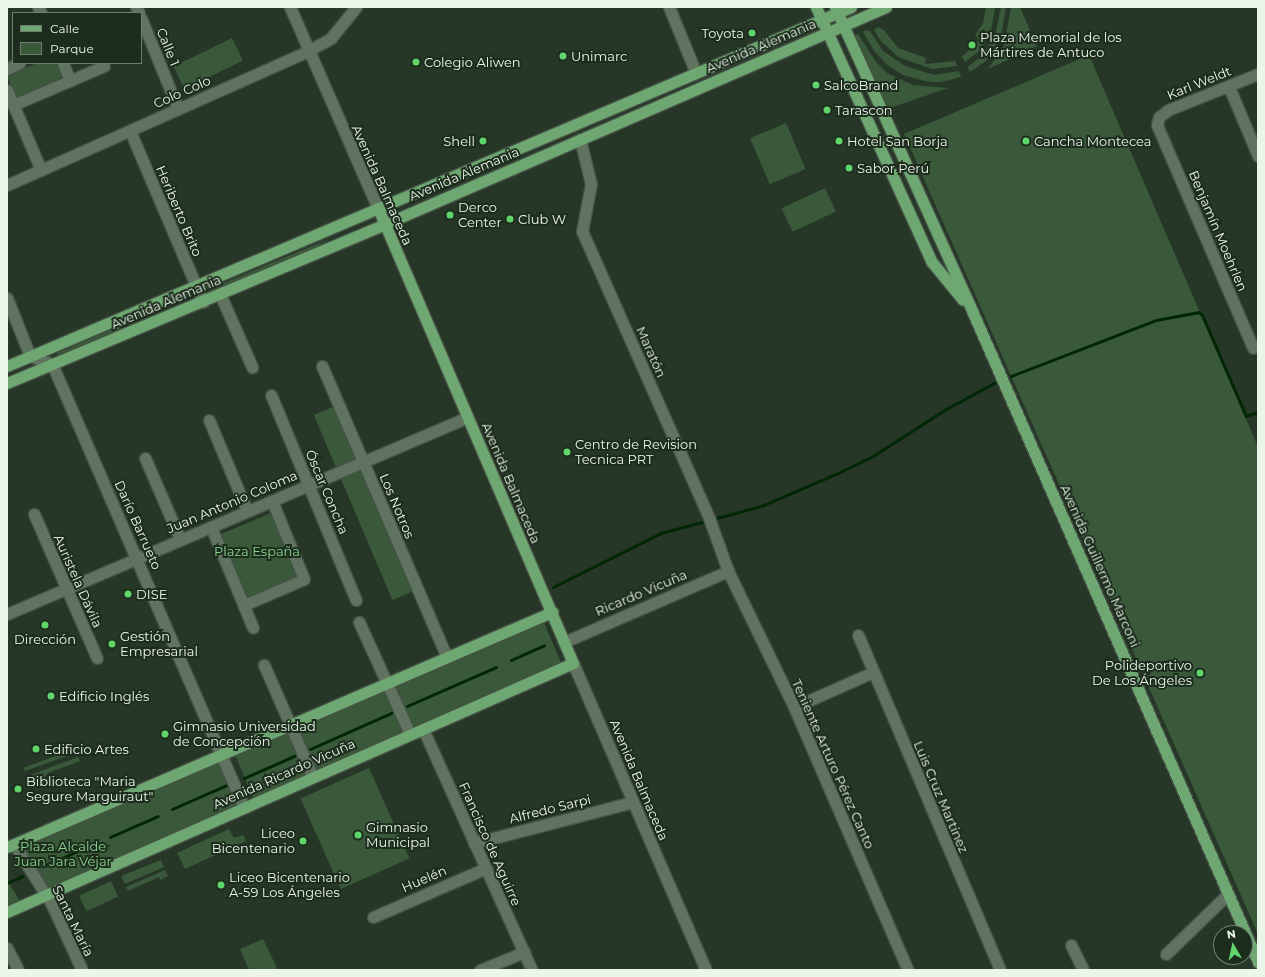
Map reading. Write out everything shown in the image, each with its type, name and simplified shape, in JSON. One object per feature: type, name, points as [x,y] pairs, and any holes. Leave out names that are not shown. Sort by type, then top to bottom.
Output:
[{"type":"main road","name":"Avenida Guillermo Marconi","points":[[816,7],[861,111],[931,261],[973,313]]},
{"type":"main road","name":"Avenida Alemania","points":[[7,366],[821,20],[836,10],[850,7]]},
{"type":"main road","name":"Avenida Alemania","points":[[7,383],[203,302],[886,7]]},
{"type":"main road","name":"Avenida Guillermo Marconi","points":[[836,10],[973,313],[1258,962]]},
{"type":"main road","points":[[861,111],[878,104]]},
{"type":"main road","points":[[895,186],[912,178]]},
{"type":"main road","name":"Avenida Balmaceda","points":[[378,208],[573,663]]},
{"type":"main road","points":[[11,845],[552,612]]},
{"type":"main road","name":"Avenida Ricardo Vicuña","points":[[7,912],[573,663]]},
{"type":"street","name":"Avenida Balmaceda","points":[[290,7],[378,208]]},
{"type":"street","name":"Colo Colo","points":[[7,185],[308,51],[331,38],[356,7]]},
{"type":"street","points":[[668,7],[696,73]]},
{"type":"street","name":"Calle 1","points":[[142,20],[178,109]]},
{"type":"street","points":[[7,69],[18,64]]},
{"type":"street","points":[[63,64],[70,81]]},
{"type":"street","points":[[14,105],[104,66]]},
{"type":"street","name":"Karl Weldt","points":[[1158,125],[1159,117],[1168,110],[1229,87],[1258,74]]},
{"type":"street","points":[[1229,87],[1258,156]]},
{"type":"street","points":[[7,90],[41,170]]},
{"type":"street","name":"Benjamín Moehrlen","points":[[1158,125],[1253,348]]},
{"type":"street","name":"Heriberto Brito","points":[[130,131],[203,302]]},
{"type":"street","name":"Maratón","points":[[580,139],[591,184],[582,231],[709,518],[728,571]]},
{"type":"street","points":[[220,294],[252,366]]},
{"type":"street","points":[[7,298],[30,356],[52,364]]},
{"type":"street","name":"Darío Barrueto","points":[[52,364],[244,807]]},
{"type":"street","name":"Los Notros","points":[[322,366],[446,658]]},
{"type":"street","name":"Óscar Concha","points":[[271,395],[356,600]]},
{"type":"street","name":"Juan Antonio Coloma","points":[[7,614],[468,417]]},
{"type":"street","points":[[209,420],[247,511]]},
{"type":"street","points":[[145,458],[180,539]]},
{"type":"street","points":[[244,605],[304,580],[272,501]]},
{"type":"street","name":"Auristela Dávila","points":[[34,514],[97,658]]},
{"type":"street","points":[[211,527],[253,628]]},
{"type":"street","name":"Ricardo Vicuña","points":[[564,642],[728,571]]},
{"type":"street","name":"Teniente Arturo Pérez Canto","points":[[728,571],[794,707],[908,970]]},
{"type":"street","points":[[359,622],[410,734]]},
{"type":"street","name":"Luis Cruz Martínez","points":[[858,635],[1000,970]]},
{"type":"street","name":"Avenida Balmaceda","points":[[573,663],[706,970]]},
{"type":"street","points":[[264,665],[313,777]]},
{"type":"street","points":[[794,707],[873,672]]},
{"type":"street","name":"Francisco de Aguirre","points":[[423,729],[532,970]]},
{"type":"street","name":"Alfredo Sarpi","points":[[474,843],[633,802]]},
{"type":"street","name":"Santa María","points":[[11,845],[46,895],[82,970]]},
{"type":"street","name":"Huelén","points":[[373,916],[486,868]]},
{"type":"street","points":[[1166,954],[1228,894]]},
{"type":"street","points":[[1071,945],[1083,970]]},
{"type":"street","points":[[7,948],[18,970]]},
{"type":"street","points":[[480,970],[524,952]]},
{"type":"green space","points":[[986,7],[995,7],[991,31],[978,52],[965,62],[962,57],[979,40],[975,35],[983,23]]},
{"type":"green space","points":[[1001,7],[1006,7],[1001,37],[986,61],[970,72],[967,67],[981,57],[995,36]]},
{"type":"green space","points":[[1011,7],[1020,7],[1037,46],[988,69],[1004,46]]},
{"type":"green space","points":[[878,27],[884,30],[898,48],[926,58],[925,64],[955,61],[957,66],[932,69],[898,57],[880,40],[874,30]]},
{"type":"green space","points":[[865,30],[870,31],[883,51],[905,66],[934,75],[959,71],[961,77],[942,82],[929,82],[903,75],[887,65],[874,51],[863,32]]},
{"type":"green space","points":[[858,34],[876,62],[887,73],[913,85],[948,88],[887,109],[855,35]]},
{"type":"green space","points":[[232,38],[243,60],[185,89],[174,66]]},
{"type":"green space","name":"Polideportivo De Los Ángeles","points":[[1089,55],[1258,447],[1258,934],[904,134]]},
{"type":"green space","points":[[35,64],[56,64],[63,77],[16,98],[7,76]]},
{"type":"green space","points":[[786,123],[806,169],[770,184],[750,138]]},
{"type":"green space","points":[[825,188],[836,212],[792,232],[781,208]]},
{"type":"green space","points":[[331,238],[304,253],[204,295],[202,292]]},
{"type":"green space","points":[[132,321],[111,334],[58,356],[57,353]]},
{"type":"green space","points":[[335,406],[414,591],[392,600],[314,415]]},
{"type":"green space","name":"Plaza España","points":[[271,513],[299,575],[296,579],[245,599],[219,535]]},
{"type":"green space","points":[[542,618],[562,666],[253,797],[233,749]]},
{"type":"green space","points":[[69,751],[75,753],[25,771],[23,768]]},
{"type":"green space","points":[[78,757],[80,761],[48,773],[35,789],[28,776]]},
{"type":"green space","name":"Plaza Alcalde Juan Jara Véjar","points":[[220,759],[241,807],[44,894],[23,847]]},
{"type":"green space","name":"Gimnasio Municipal","points":[[369,768],[409,858],[341,889],[300,799]]},
{"type":"green space","points":[[229,829],[234,838],[243,835],[246,841],[185,869],[177,853]]},
{"type":"green space","points":[[161,860],[164,867],[125,884],[121,876]]},
{"type":"green space","points":[[165,870],[168,876],[160,880],[159,877],[128,891],[126,887]]},
{"type":"green space","points":[[7,879],[20,902],[7,908]]},
{"type":"green space","points":[[111,881],[118,896],[86,911],[79,896]]},
{"type":"green space","points":[[263,939],[278,970],[249,970],[240,949]]},
{"type":"waterway","points":[[1011,376],[1156,320],[1199,312],[1202,315],[1246,416],[1258,412]]},
{"type":"waterway","points":[[553,587],[661,533],[761,506],[838,473],[873,456],[946,409],[994,383]]},
{"type":"waterway","points":[[511,660],[544,645]]},
{"type":"waterway","points":[[407,706],[496,667]]},
{"type":"waterway","points":[[310,749],[391,713]]},
{"type":"waterway","points":[[244,778],[294,756]]},
{"type":"waterway","points":[[172,809],[229,784]]},
{"type":"waterway","points":[[110,837],[158,816]]},
{"type":"waterway","points":[[44,866],[91,845]]},
{"type":"waterway","points":[[7,883],[23,876]]},
{"type":"place","name":"Toyota","points":[[752,33]]},
{"type":"place","name":"Plaza Memorial de los Mártires de Antuco","points":[[972,45]]},
{"type":"place","name":"Unimarc","points":[[563,56]]},
{"type":"place","name":"Colegio Aliwen","points":[[416,62]]},
{"type":"place","name":"SalcoBrand","points":[[816,85]]},
{"type":"place","name":"Tarascon","points":[[827,110]]},
{"type":"place","name":"Shell","points":[[483,141]]},
{"type":"place","name":"Hotel San Borja","points":[[839,141]]},
{"type":"place","name":"Cancha Montecea","points":[[1026,141]]},
{"type":"place","name":"Sabor Perú","points":[[849,168]]},
{"type":"place","name":"Derco Center","points":[[450,215]]},
{"type":"place","name":"Club W","points":[[510,219]]},
{"type":"place","name":"Centro de Revision Tecnica PRT","points":[[567,452]]},
{"type":"place","name":"DISE","points":[[128,594]]},
{"type":"place","name":"Dirección","points":[[45,625]]},
{"type":"place","name":"Gestión Empresarial","points":[[112,644]]},
{"type":"place","name":"Polideportivo De Los Ángeles","points":[[1200,673]]},
{"type":"place","name":"Edificio Inglés","points":[[51,696]]},
{"type":"place","name":"Gimnasio Universidad de Concepción","points":[[165,734]]},
{"type":"place","name":"Edificio Artes","points":[[36,749]]},
{"type":"place","name":"Biblioteca \"Maria Segure Marguiraut\"","points":[[18,789]]},
{"type":"place","name":"Gimnasio Municipal","points":[[358,835]]},
{"type":"place","name":"Liceo Bicentenario","points":[[303,841]]},
{"type":"place","name":"Liceo Bicentenario A-59 Los Ángeles","points":[[221,885]]}]
